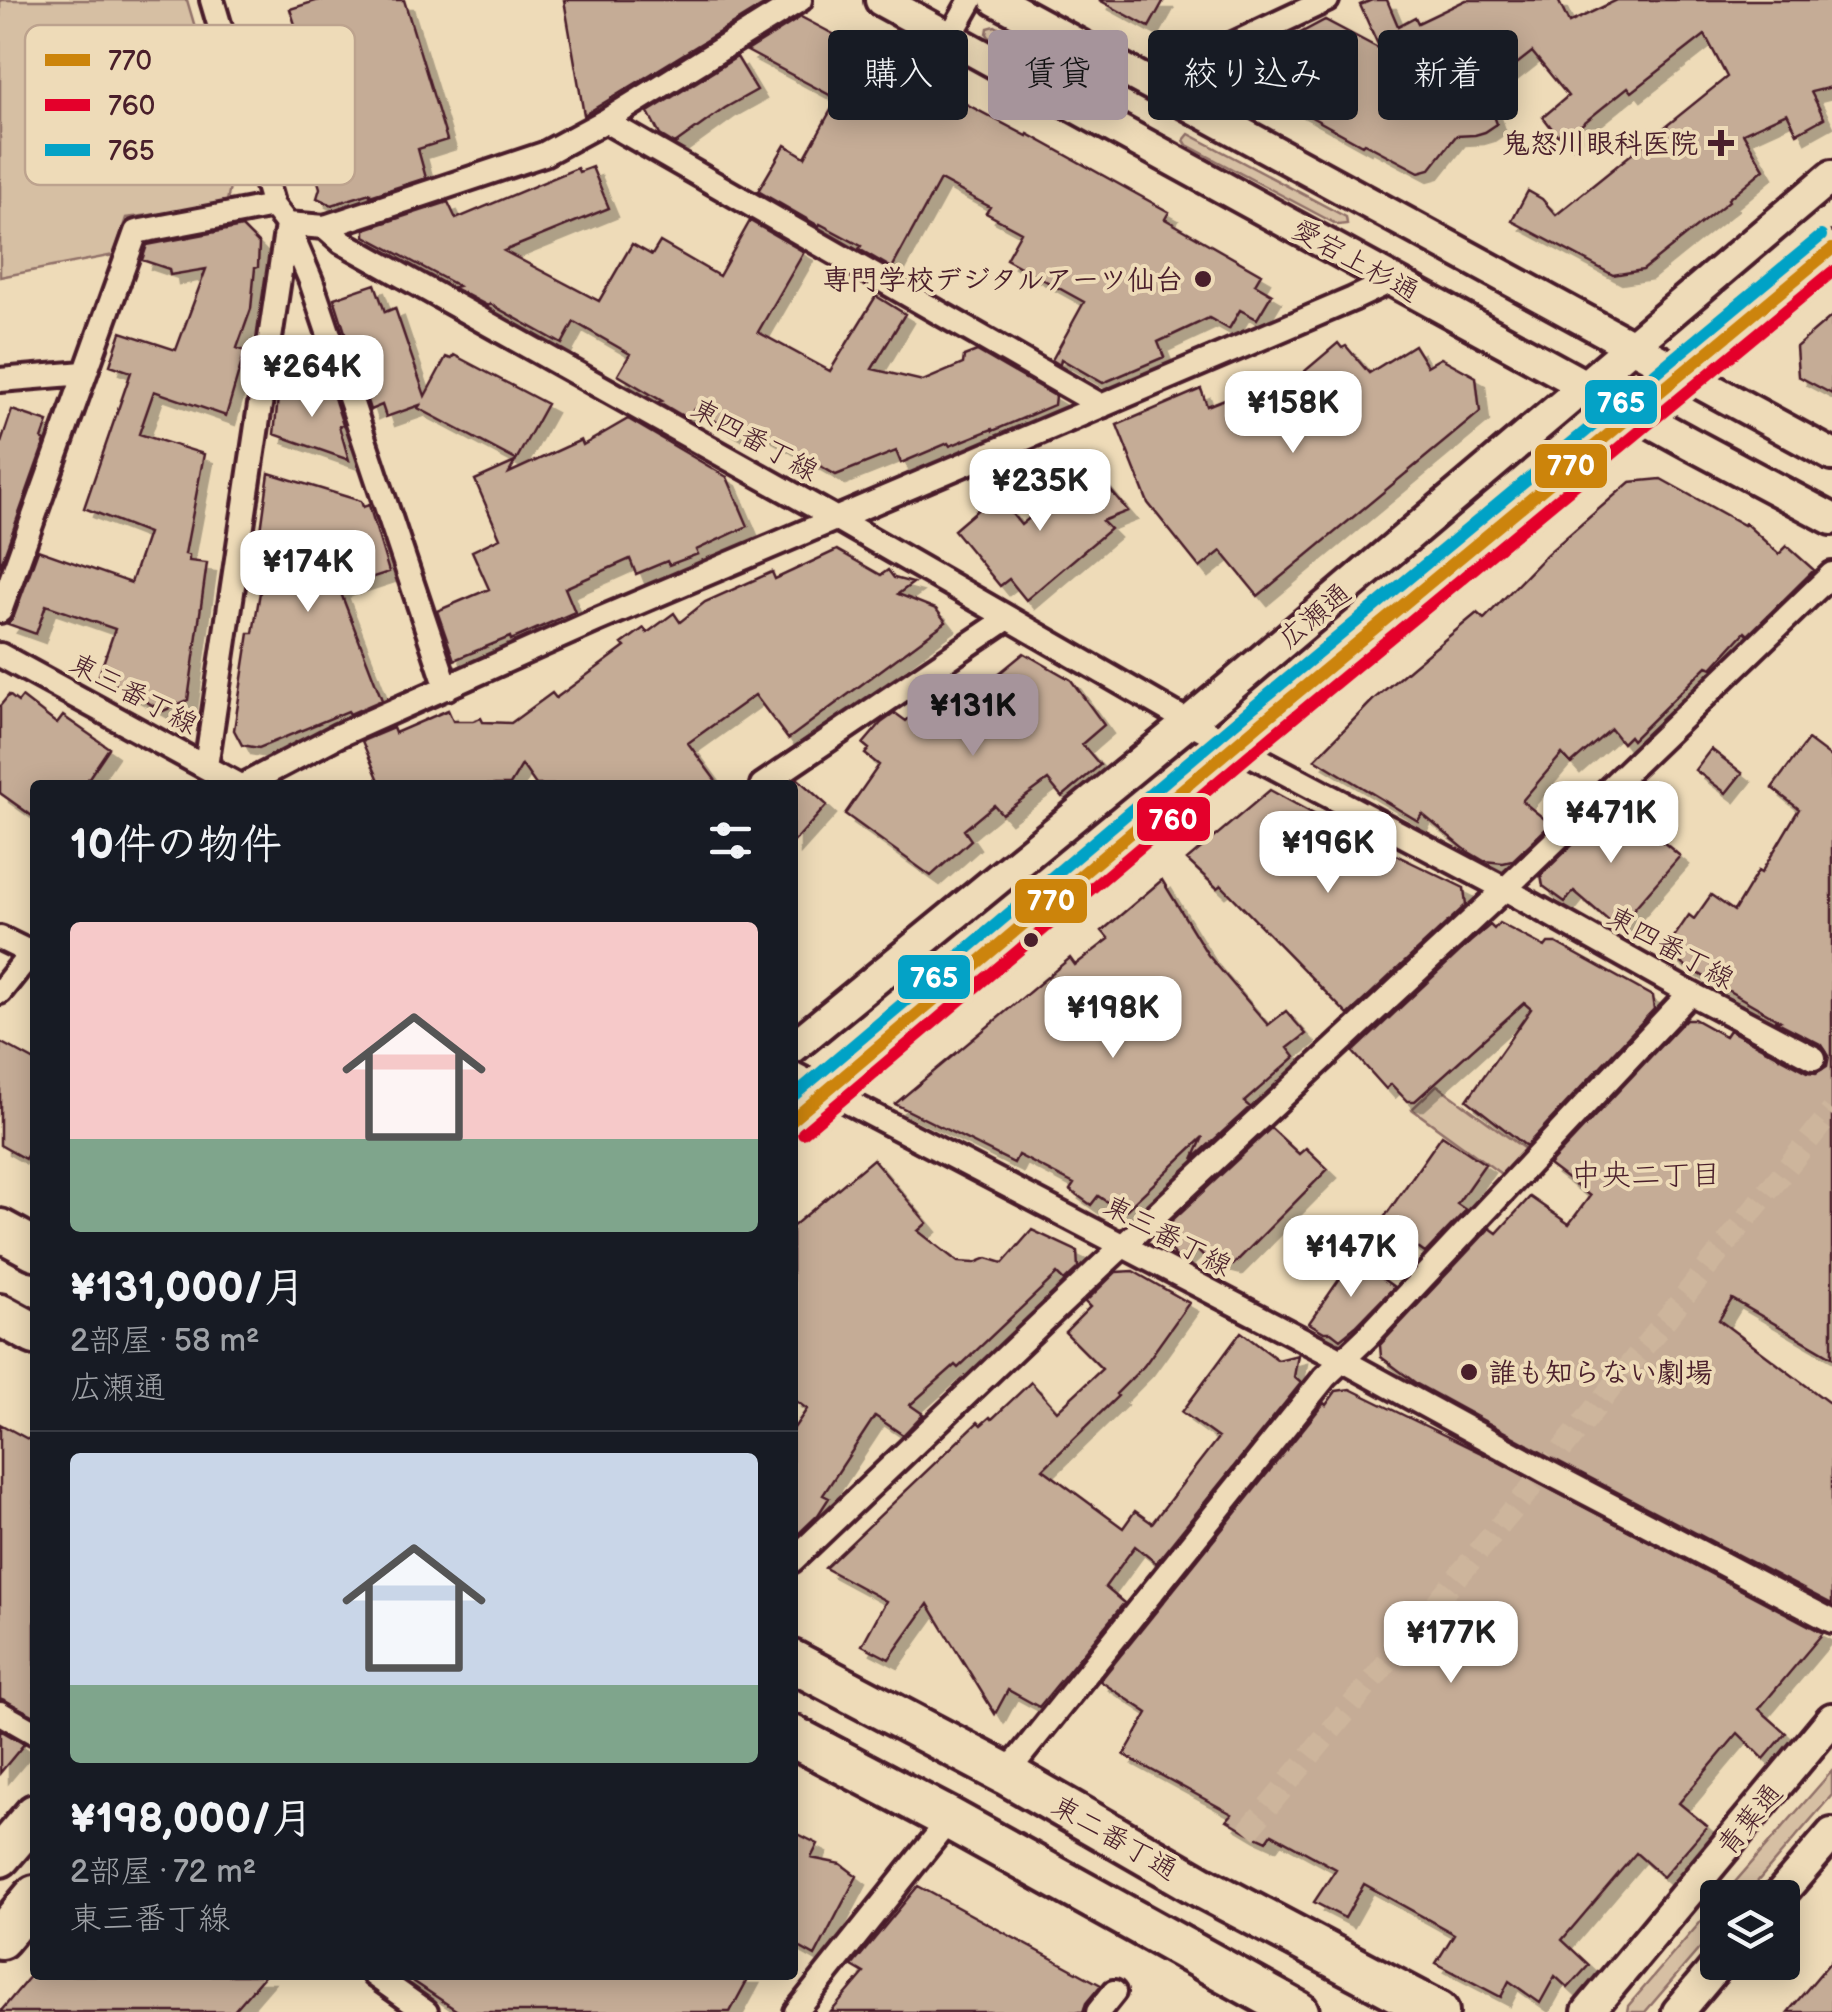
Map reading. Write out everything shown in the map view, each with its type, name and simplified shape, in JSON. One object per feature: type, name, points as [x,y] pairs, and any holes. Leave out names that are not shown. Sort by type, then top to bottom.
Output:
[{"type":"highway","points":[[0,1230],[30,1245]]},
{"type":"highway","points":[[0,1314],[30,1331]]},
{"type":"highway","name":"東二番丁通","points":[[798,1664],[1438,2012]]},
{"type":"highway","points":[[798,1739],[1298,2012]]},
{"type":"highway","points":[[0,1856],[30,1821]]},
{"type":"highway","points":[[0,1938],[30,1902]]},
{"type":"street","points":[[212,0],[220,25]]},
{"type":"street","points":[[324,227],[544,154],[605,122],[800,0]]},
{"type":"street","name":"愛宕上杉通","points":[[881,0],[938,30]]},
{"type":"street","points":[[954,30],[971,0]]},
{"type":"street","name":"愛宕上杉通","points":[[996,0],[1148,84]]},
{"type":"street","points":[[1262,30],[1326,0]]},
{"type":"street","name":"愛宕上杉通","points":[[968,46],[1832,519]]},
{"type":"street","name":"愛宕上杉通","points":[[1214,120],[1832,455]]},
{"type":"street","points":[[605,122],[1102,406]]},
{"type":"street","name":"広瀬通","points":[[798,1043],[1189,722],[1832,176]]},
{"type":"street","points":[[271,185],[311,281],[446,688]]},
{"type":"street","points":[[206,766],[280,215]]},
{"type":"street","name":"東四番丁線","points":[[84,372],[136,232],[280,215],[324,227],[342,242],[1189,722],[1814,1058]]},
{"type":"street","name":"広瀬通","points":[[798,1115],[1832,249]]},
{"type":"street","points":[[251,780],[337,736],[595,621],[1393,280]]},
{"type":"street","points":[[0,380],[84,372],[0,611]]},
{"type":"street","points":[[798,1555],[1505,889],[1832,574]]},
{"type":"street","points":[[769,780],[1008,618]]},
{"type":"street","name":"東三番丁線","points":[[0,655],[232,780]]},
{"type":"street","points":[[0,938],[30,950]]},
{"type":"street","points":[[0,992],[30,957]]},
{"type":"street","points":[[1006,1774],[1313,1392],[1690,992]]},
{"type":"street","name":"東三番丁線","points":[[798,1076],[1832,1621]]},
{"type":"street","points":[[0,1713],[30,1730]]},
{"type":"street","name":"青葉通","points":[[1588,2012],[1832,1719]]},
{"type":"street","points":[[796,2012],[950,1819]]},
{"type":"street","points":[[1792,1880],[1832,1834]]},
{"type":"street","points":[[381,1980],[426,2012]]},
{"type":"street","points":[[1678,2012],[1705,1980]]},
{"type":"street","points":[[1098,2012],[1114,1992]]},
{"type":"shaded area","points":[[0,0],[187,0],[194,25],[25,25],[25,185],[230,185],[226,206],[126,218],[114,255],[0,277]]},
{"type":"shaded area","points":[[1189,134],[1346,217],[1347,224],[1338,225],[1187,145],[1184,140]]},
{"type":"shaded area","points":[[1429,560],[1259,704],[1254,703],[1254,696],[1344,622]]},
{"type":"shaded area","points":[[1437,1085],[1526,1150],[1504,1176],[1412,1109]]},
{"type":"shaded area","points":[[1832,1771],[1832,1795],[1759,1880],[1737,1880]]},
{"type":"shaded area","points":[[1700,1923],[1700,1948],[1645,2012],[1627,2012],[1628,2006]]},
{"type":"building","points":[[319,0],[404,0],[447,140],[418,149],[426,178],[332,205],[317,198],[319,185],[355,185],[355,25],[295,25],[290,9]]},
{"type":"building","points":[[564,0],[769,0],[770,1],[584,115]]},
{"type":"building","points":[[1099,0],[1164,0],[1149,27]]},
{"type":"building","points":[[1387,0],[1398,26],[1415,17],[1418,23],[1466,0],[1558,0],[1569,23],[1617,0],[1832,0],[1832,87],[1811,92],[1824,118],[1797,133],[1787,113],[1743,133],[1764,169],[1643,270],[1613,275],[1512,221],[1528,191],[1542,199],[1556,215],[1727,77],[1705,35],[1632,92],[1628,87],[1564,139],[1543,117],[1568,96],[1532,52],[1518,63],[1518,30],[1378,30],[1378,45],[1360,5]]},
{"type":"building","points":[[801,17],[828,31],[828,94],[747,51]]},
{"type":"building","points":[[1325,20],[1344,30],[1306,30]]},
{"type":"building","points":[[1358,37],[1378,48],[1378,120],[1496,120],[1497,124],[1475,135],[1456,136],[1430,169],[1419,172],[1317,120],[1358,120]]},
{"type":"building","points":[[737,57],[757,90],[675,144],[660,135],[648,112]]},
{"type":"building","points":[[968,105],[988,115],[988,120],[1028,134],[1169,212],[1165,219],[1261,274],[1255,284],[1272,294],[1257,319],[1240,310],[1229,329],[1209,318],[1158,342],[1164,357],[1103,383],[1061,359],[1060,365],[1052,360],[1084,302],[1006,259],[1021,232],[986,213],[990,207],[940,180],[892,268],[859,249],[861,246],[758,191],[785,145],[805,157],[828,115],[828,120],[968,120]]},
{"type":"building","points":[[592,167],[609,208],[504,251],[599,301],[632,244],[652,255],[660,242],[719,276],[750,221],[804,252],[758,332],[830,371],[876,296],[905,314],[872,369],[923,381],[963,364],[964,356],[977,351],[1055,396],[1054,405],[901,463],[896,451],[836,475],[740,419],[733,431],[694,409],[688,419],[618,375],[630,354],[574,322],[562,344],[365,236],[365,229],[448,202],[456,219],[577,168],[579,172]]},
{"type":"building","points":[[242,227],[259,244],[258,267],[251,309],[237,348],[245,351],[226,416],[154,391],[139,434],[204,454],[185,554],[189,561],[207,563],[188,700],[163,711],[99,675],[115,629],[46,605],[36,634],[8,624],[38,550],[131,583],[148,533],[84,508],[131,372],[110,365],[121,332],[176,350],[206,269],[170,275],[169,269],[142,260],[147,245]]},
{"type":"building","points":[[375,284],[385,312],[395,308],[425,396],[446,357],[451,359],[454,355],[547,404],[516,460],[418,408],[420,405],[386,417],[382,405],[370,410],[334,298]]},
{"type":"building","points":[[1832,316],[1832,394],[1798,376],[1796,347]]},
{"type":"building","points":[[1338,343],[1342,348],[1346,346],[1369,373],[1414,345],[1427,366],[1441,358],[1476,377],[1480,412],[1258,596],[1221,551],[1200,568],[1148,503],[1117,425],[1201,389],[1207,406],[1257,386],[1265,405]]},
{"type":"building","points":[[329,382],[349,460],[274,434],[278,398]]},
{"type":"building","points":[[12,410],[48,422],[42,439],[45,441],[0,567],[0,446]]},
{"type":"building","points":[[628,419],[727,477],[748,526],[669,565],[667,561],[636,574],[630,559],[565,588],[575,612],[454,660],[437,611],[489,589],[472,551],[500,538],[475,480],[515,462],[509,473],[581,440],[583,445]]},
{"type":"building","points":[[1091,467],[1128,511],[1102,521],[1110,529],[1026,600],[1009,579],[1000,586],[954,530],[996,494],[1021,525]]},
{"type":"building","points":[[269,473],[361,501],[363,507],[369,505],[389,572],[339,588],[382,700],[259,748],[242,745],[234,730],[270,534],[261,531]]},
{"type":"building","points":[[1661,479],[1745,523],[1779,554],[1787,546],[1814,570],[1632,740],[1629,736],[1622,743],[1611,729],[1571,764],[1562,754],[1522,801],[1551,824],[1512,861],[1484,861],[1422,814],[1418,821],[1315,759],[1413,666],[1477,613],[1484,619],[1547,554],[1630,482]]},
{"type":"building","points":[[837,550],[881,575],[888,570],[894,578],[913,583],[898,594],[936,609],[946,622],[788,739],[755,695],[688,743],[715,780],[532,780],[522,765],[513,780],[379,780],[362,741],[393,728],[395,733],[448,710],[453,721],[481,718],[483,722],[511,723],[552,693],[556,698],[625,647],[622,644],[644,628],[647,633],[674,613],[680,622],[705,602],[772,572],[775,579]]},
{"type":"building","points":[[1024,653],[1071,680],[1104,725],[1082,744],[1100,765],[1062,797],[1048,780],[1002,814],[994,805],[964,830],[971,840],[931,876],[845,814],[879,765],[865,754],[869,749],[863,744],[881,723],[895,713],[906,721],[958,676],[974,694]]},
{"type":"building","points":[[9,695],[18,702],[22,697],[57,724],[63,716],[109,748],[87,780],[30,780],[30,814],[0,793],[0,706]]},
{"type":"building","points":[[1808,740],[1832,758],[1832,1357],[1732,1299],[1719,1320],[1832,1405],[1832,1604],[1417,1384],[1381,1357],[1380,1345],[1490,1228],[1497,1233],[1530,1197],[1569,1224],[1590,1196],[1549,1165],[1686,1019],[1694,1019],[1725,1036],[1729,1030],[1808,1072],[1816,1073],[1827,1066],[1829,1056],[1822,1045],[1774,1020],[1779,1020],[1665,950],[1689,915],[1694,919],[1711,895],[1734,911],[1758,871],[1761,873],[1799,809],[1772,788]]},
{"type":"building","points":[[1711,749],[1742,773],[1726,793],[1695,770]]},
{"type":"building","points":[[798,779],[827,805],[798,837],[798,780]]},
{"type":"building","points":[[1270,790],[1394,858],[1396,855],[1464,888],[1466,905],[1348,1015],[1221,885],[1217,888],[1187,860]]},
{"type":"building","points":[[1616,803],[1680,856],[1617,928],[1574,891],[1565,902],[1543,886],[1541,875]]},
{"type":"building","points":[[1162,880],[1208,955],[1268,1025],[1286,1011],[1306,1034],[1288,1048],[1295,1057],[1244,1102],[1250,1107],[1193,1159],[1203,1137],[1123,1213],[1098,1196],[1091,1205],[1070,1190],[1074,1184],[1018,1155],[1014,1163],[895,1104],[1070,958],[1075,965],[1109,939],[1102,931]]},
{"type":"building","points":[[1499,923],[1545,947],[1556,943],[1652,996],[1654,1009],[1526,1146],[1467,1100],[1531,1009],[1524,1003],[1415,1101],[1407,1101],[1391,1084],[1386,1089],[1353,1052],[1470,942],[1490,925],[1494,929]]},
{"type":"building","points":[[0,1042],[30,1058],[30,1150],[25,1159],[0,1145]]},
{"type":"building","points":[[1271,1128],[1299,1154],[1306,1148],[1328,1169],[1233,1265],[1205,1258],[1194,1247],[1181,1259],[1175,1256],[1165,1243],[1165,1227]]},
{"type":"building","points":[[1442,1135],[1485,1164],[1457,1204],[1466,1210],[1425,1253],[1381,1222]]},
{"type":"building","points":[[873,1159],[927,1223],[918,1231],[958,1262],[975,1263],[987,1258],[1003,1263],[1032,1230],[1077,1251],[1078,1268],[1064,1281],[1057,1274],[958,1368],[955,1365],[910,1405],[923,1414],[903,1435],[875,1416],[823,1495],[829,1498],[818,1515],[798,1534],[798,1422],[807,1409],[798,1402],[798,1222]]},
{"type":"building","points":[[1354,1258],[1394,1287],[1340,1339],[1309,1323]]},
{"type":"building","points":[[1133,1271],[1189,1303],[1118,1396],[1043,1469],[1123,1528],[1135,1511],[1152,1523],[1218,1438],[1182,1412],[1241,1332],[1278,1360],[1298,1355],[1294,1377],[1301,1383],[1156,1563],[1135,1546],[1105,1587],[1124,1603],[1039,1707],[1008,1690],[995,1714],[928,1604],[889,1659],[862,1645],[886,1601],[825,1568],[978,1422],[981,1425],[992,1419],[1031,1382],[1057,1411],[1102,1369],[1065,1332],[1090,1307],[1085,1302],[1116,1272]]},
{"type":"building","points":[[1350,1389],[1491,1458],[1823,1633],[1759,1709],[1786,1733],[1764,1759],[1738,1733],[1679,1803],[1707,1826],[1663,1877],[1636,1853],[1562,1940],[1589,1965],[1568,1988],[1555,1976],[1540,2003],[1509,1981],[1501,1997],[1436,1963],[1454,1934],[1364,1884],[1345,1918],[1314,1902],[1336,1869],[1272,1834],[1267,1841],[1247,1832],[1227,1820],[1232,1814],[1124,1755],[1148,1713],[1100,1681],[1324,1403],[1336,1391]]},
{"type":"building","points":[[0,1424],[30,1440],[30,1713],[0,1698]]},
{"type":"building","points":[[0,1730],[24,1744],[0,1773]]},
{"type":"building","points":[[798,1834],[818,1844],[811,1858],[841,1864],[857,1876],[815,1956],[798,1946]]},
{"type":"building","points":[[918,1886],[1101,1985],[1083,2012],[831,2012],[864,1973],[852,1966]]},
{"type":"building","points":[[1832,1960],[1832,2012],[1788,2012]]},
{"type":"building","points":[[30,1976],[30,1980],[261,1980],[233,2012],[0,2012]]},
{"type":"building","points":[[411,1980],[747,1980],[730,2012],[459,2012]]},
{"type":"tunnel","points":[[1247,1832],[1545,1471],[1832,1111]]},
{"type":"transit line","name":"765","points":[[798,1092],[1821,236]]},
{"type":"transit line","name":"770","points":[[798,1115],[1262,722],[1832,249]]},
{"type":"transit line","name":"760","points":[[803,1133],[1273,735],[1832,272]]},
{"type":"place","name":"鬼怒川眼科医院","points":[[1721,143]]},
{"type":"place","name":"専門学校デジタルアーツ仙台","points":[[1203,279]]},
{"type":"place","name":"誰も知らない劇場","points":[[1469,1372]]},
{"type":"district","name":"中央二丁目","points":[[1646,1175]]}]
